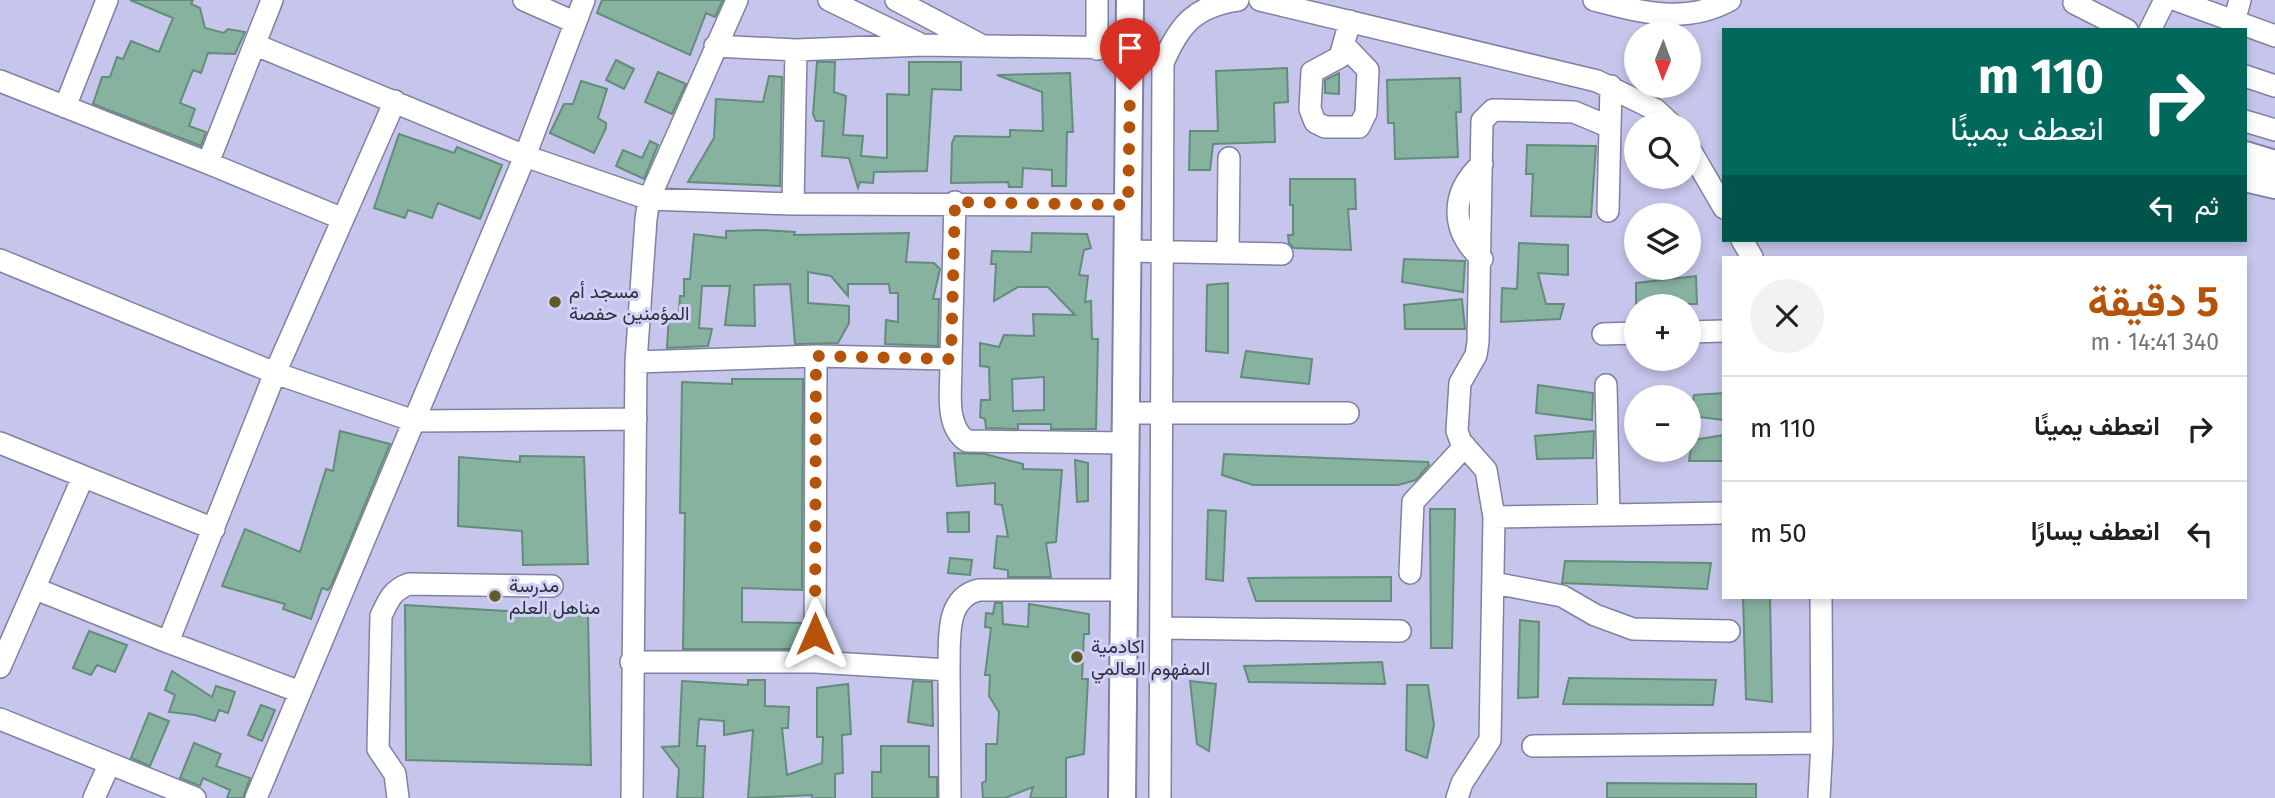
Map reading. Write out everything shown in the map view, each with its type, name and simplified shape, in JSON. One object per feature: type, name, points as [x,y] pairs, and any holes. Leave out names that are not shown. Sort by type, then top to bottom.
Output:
[{"type":"main road","points":[[1122,798],[1130,0]]},
{"type":"main road","points":[[2247,156],[2275,164]]},
{"type":"main road","points":[[2247,178],[2275,185]]},
{"type":"street","points":[[65,107],[107,0]]},
{"type":"street","points":[[208,163],[272,0]]},
{"type":"street","points":[[524,0],[574,22]]},
{"type":"street","points":[[256,798],[525,156],[584,0]]},
{"type":"street","points":[[632,798],[631,662],[636,362],[649,199],[737,0]]},
{"type":"street","points":[[829,0],[923,45]]},
{"type":"street","points":[[896,0],[985,46]]},
{"type":"street","points":[[1097,0],[1097,49]]},
{"type":"street","points":[[1160,798],[1163,63],[1181,26],[1222,2],[1238,0]]},
{"type":"street","points":[[1261,0],[1611,86],[1658,112]]},
{"type":"street","points":[[1594,0],[1647,14],[1679,16],[1707,11],[1730,0]]},
{"type":"street","points":[[2076,0],[2074,3],[2123,28]]},
{"type":"street","points":[[2151,28],[2165,0]]},
{"type":"street","points":[[2176,0],[2275,36]]},
{"type":"street","points":[[2234,22],[2240,0]]},
{"type":"street","points":[[1344,45],[1350,21]]},
{"type":"street","points":[[256,45],[525,156],[649,199],[793,204],[955,202],[1128,205]]},
{"type":"street","points":[[715,46],[796,50],[923,45],[1130,48]]},
{"type":"street","points":[[793,204],[796,50]]},
{"type":"street","points":[[2247,77],[2275,86]]},
{"type":"street","points":[[0,81],[343,219]]},
{"type":"street","points":[[1608,211],[1611,86]]},
{"type":"street","points":[[168,642],[275,373],[395,101]]},
{"type":"street","points":[[1457,798],[1462,783],[1490,740],[1494,517],[1486,470],[1465,446],[1457,431],[1462,375],[1478,349],[1482,260],[1482,121],[1493,110],[1574,113],[1610,127]]},
{"type":"street","points":[[2247,122],[2275,130]]},
{"type":"street","points":[[1228,252],[1229,158]]},
{"type":"street","points":[[1701,169],[1722,205]]},
{"type":"street","points":[[955,202],[951,359],[952,421],[956,433],[967,441],[1126,443]]},
{"type":"street","points":[[1128,251],[1282,254]]},
{"type":"street","points":[[0,260],[275,373],[414,421],[636,419]]},
{"type":"street","points":[[1701,332],[1722,331]]},
{"type":"street","points":[[1603,334],[1624,333]]},
{"type":"street","points":[[636,362],[816,356],[951,359]]},
{"type":"street","points":[[815,662],[816,356]]},
{"type":"street","points":[[1606,385],[1609,515]]},
{"type":"street","points":[[1126,413],[1348,413]]},
{"type":"street","points":[[0,443],[214,529]]},
{"type":"street","points":[[1410,573],[1413,502],[1465,446]]},
{"type":"street","points":[[0,667],[83,477]]},
{"type":"street","points":[[1494,517],[1722,513]]},
{"type":"street","points":[[1494,583],[1562,596],[1595,615],[1633,629],[1729,631]]},
{"type":"street","points":[[398,798],[395,774],[378,749],[381,616],[390,597],[397,589],[409,584],[552,586]]},
{"type":"street","points":[[36,589],[300,692]]},
{"type":"street","points":[[950,798],[948,670],[951,620],[955,606],[965,593],[979,590],[1125,590]]},
{"type":"street","points":[[1819,798],[1822,743],[1821,599]]},
{"type":"street","points":[[1161,628],[1400,631]]},
{"type":"street","points":[[631,662],[815,662],[948,670]]},
{"type":"street","points":[[0,719],[195,798]]},
{"type":"street","points":[[1533,746],[1822,743]]},
{"type":"street","points":[[94,798],[109,765]]},
{"type":"building","points":[[130,0],[193,0],[191,4],[200,8],[205,28],[224,33],[228,29],[245,32],[235,54],[208,53],[201,73],[193,70],[180,103],[195,109],[189,126],[206,132],[201,146],[93,104],[102,77],[110,77],[117,57],[123,59],[131,41],[159,52],[173,18]]},
{"type":"building","points":[[602,0],[723,0],[715,17],[706,13],[690,55],[597,13]]},
{"type":"building","points":[[616,60],[634,69],[624,89],[606,80]]},
{"type":"building","points":[[817,62],[835,62],[834,92],[846,96],[843,135],[863,136],[861,156],[887,158],[887,94],[909,95],[909,62],[961,62],[961,90],[932,89],[927,171],[874,172],[873,183],[860,182],[858,188],[849,158],[822,156],[824,121],[816,121],[813,114]]},
{"type":"building","points":[[1287,68],[1288,102],[1274,103],[1275,142],[1213,144],[1210,170],[1189,170],[1190,131],[1218,131],[1216,71]]},
{"type":"building","points":[[658,72],[686,84],[672,114],[645,102]]},
{"type":"building","points":[[1070,73],[1073,132],[1067,132],[1066,186],[1052,186],[1052,170],[1023,168],[1022,187],[1009,187],[1008,182],[951,183],[952,143],[955,136],[1010,137],[1010,130],[1043,131],[1042,92],[997,75]]},
{"type":"building","points":[[1339,73],[1339,94],[1325,93],[1325,80]]},
{"type":"building","points":[[769,76],[782,77],[780,186],[688,182],[714,138],[716,99],[763,102]]},
{"type":"building","points":[[1460,78],[1461,112],[1456,112],[1458,157],[1395,159],[1394,123],[1388,123],[1387,80]]},
{"type":"building","points":[[581,81],[607,89],[598,118],[606,123],[606,128],[594,153],[550,133],[564,104],[573,104]]},
{"type":"building","points":[[399,134],[454,153],[457,147],[502,165],[480,219],[438,203],[432,218],[408,210],[405,218],[374,208]]},
{"type":"building","points":[[650,141],[658,145],[644,179],[616,166],[623,150],[642,158]]},
{"type":"building","points":[[1527,145],[1596,146],[1591,217],[1531,216],[1533,174],[1526,174]]},
{"type":"building","points":[[1290,179],[1355,179],[1356,209],[1348,209],[1351,250],[1294,248],[1289,243],[1288,235],[1293,235]]},
{"type":"building","points":[[726,231],[795,232],[794,235],[909,233],[906,262],[934,263],[940,269],[933,299],[939,299],[938,346],[885,344],[886,320],[898,322],[898,293],[890,293],[889,284],[848,284],[848,296],[831,276],[808,272],[808,303],[849,306],[849,323],[838,343],[795,344],[790,284],[754,285],[755,326],[725,325],[730,286],[702,286],[699,328],[712,329],[708,346],[667,348],[669,314],[679,314],[680,296],[684,296],[684,279],[690,279],[694,234],[726,238]]},
{"type":"building","points":[[1032,233],[1087,234],[1091,248],[1084,250],[1079,275],[1088,276],[1085,302],[1091,301],[1092,339],[1098,339],[1096,429],[1051,429],[1051,424],[1018,424],[1018,429],[986,428],[985,419],[980,417],[981,400],[990,400],[989,367],[980,366],[980,343],[999,347],[1004,335],[1034,336],[1033,314],[1075,315],[1048,287],[1018,287],[994,301],[996,264],[991,264],[992,251],[1031,252]],"holes":[[[1044,377],[1044,410],[1013,411],[1012,379]]]},
{"type":"building","points":[[1519,243],[1568,245],[1568,275],[1538,273],[1546,304],[1564,304],[1560,319],[1501,322],[1502,288],[1517,289]]},
{"type":"building","points":[[1404,259],[1465,261],[1463,292],[1402,282]]},
{"type":"building","points":[[1696,280],[1697,294],[1636,294],[1636,283]]},
{"type":"building","points":[[1228,283],[1228,353],[1206,351],[1207,285]]},
{"type":"building","points":[[1462,299],[1465,329],[1405,329],[1404,305]]},
{"type":"building","points":[[1246,351],[1312,359],[1309,384],[1241,377]]},
{"type":"building","points":[[732,379],[803,379],[802,590],[742,588],[742,622],[802,623],[802,649],[683,649],[685,513],[680,513],[682,382],[732,384]]},
{"type":"building","points":[[1538,385],[1593,393],[1592,420],[1536,413]]},
{"type":"building","points":[[1722,393],[1722,420],[1701,417],[1701,395]]},
{"type":"building","points":[[340,431],[390,444],[332,584],[328,590],[322,588],[311,619],[283,609],[285,604],[222,586],[245,529],[300,552],[326,469],[333,471]]},
{"type":"building","points":[[1594,431],[1593,458],[1537,459],[1535,436]]},
{"type":"building","points":[[1722,435],[1722,461],[1701,461],[1701,439]]},
{"type":"building","points":[[954,453],[985,454],[1023,464],[1023,469],[1062,470],[1056,542],[1046,543],[1051,577],[1008,577],[1008,570],[994,568],[997,536],[1008,537],[1002,505],[995,504],[995,483],[957,486]]},
{"type":"building","points":[[1224,454],[1428,462],[1429,465],[1416,480],[1398,485],[1253,485],[1222,475]]},
{"type":"building","points":[[520,456],[584,457],[588,564],[523,565],[522,531],[458,526],[459,457],[520,462]]},
{"type":"building","points":[[1075,460],[1088,463],[1088,501],[1077,502]]},
{"type":"building","points":[[1430,509],[1455,509],[1452,648],[1431,648]]},
{"type":"building","points":[[1208,510],[1226,511],[1223,581],[1206,579]]},
{"type":"building","points":[[969,512],[969,532],[948,532],[947,513]]},
{"type":"building","points":[[950,558],[972,560],[970,575],[948,573]]},
{"type":"building","points":[[1565,561],[1711,563],[1707,589],[1562,583]]},
{"type":"building","points":[[1391,577],[1391,601],[1256,601],[1248,578]]},
{"type":"building","points":[[1743,599],[1770,599],[1772,702],[1746,699]]},
{"type":"building","points":[[995,603],[1002,603],[1003,624],[1028,627],[1029,604],[1089,614],[1089,634],[1084,634],[1082,679],[1088,679],[1084,754],[1066,758],[1066,798],[1030,798],[1033,787],[1005,798],[983,798],[986,744],[997,744],[999,712],[989,696],[990,675],[985,675],[991,628],[985,627],[986,613],[993,614]]},
{"type":"building","points":[[405,605],[588,616],[591,765],[406,760]]},
{"type":"building","points":[[1520,620],[1539,622],[1538,697],[1518,698]]},
{"type":"building","points":[[89,631],[127,645],[115,672],[97,665],[91,675],[73,668]]},
{"type":"building","points":[[1382,662],[1385,684],[1249,682],[1244,666]]},
{"type":"building","points":[[172,671],[212,697],[216,686],[235,692],[228,713],[219,710],[215,721],[169,712],[175,695],[165,690]]},
{"type":"building","points":[[1569,678],[1716,680],[1713,705],[1563,704]]},
{"type":"building","points":[[748,680],[765,680],[765,706],[789,707],[788,728],[782,728],[787,775],[822,763],[823,737],[817,737],[817,688],[848,684],[851,734],[842,735],[843,773],[835,774],[835,798],[812,798],[812,795],[748,798],[753,730],[724,735],[724,721],[699,719],[697,746],[705,746],[703,798],[677,798],[679,769],[662,747],[679,746],[682,681],[748,685]]},
{"type":"building","points":[[913,681],[932,682],[933,726],[908,722]]},
{"type":"building","points":[[1190,681],[1216,684],[1209,751],[1197,744]]},
{"type":"building","points":[[1407,685],[1428,685],[1434,725],[1427,758],[1406,750]]},
{"type":"building","points":[[261,705],[275,710],[262,741],[248,735]]},
{"type":"building","points":[[149,713],[169,721],[150,766],[131,758]]},
{"type":"building","points":[[194,743],[221,754],[216,766],[250,778],[243,798],[227,798],[230,790],[203,778],[200,786],[180,778]]},
{"type":"building","points":[[881,746],[929,746],[929,777],[937,777],[937,798],[872,798],[872,772],[881,772]]},
{"type":"building","points":[[1607,783],[1756,784],[1756,798],[1607,798]]},
{"type":"place","name":"مسجد أم المؤمنين حفصة","points":[[555,302]]},
{"type":"place","name":"مدرسة مناهل العلم","points":[[495,596]]},
{"type":"place","name":"اكادمية المفهوم العالمي","points":[[1077,657]]},
{"type":"route","points":[[815,634],[816,356],[951,359],[955,202],[1128,205],[1130,90]]}]
